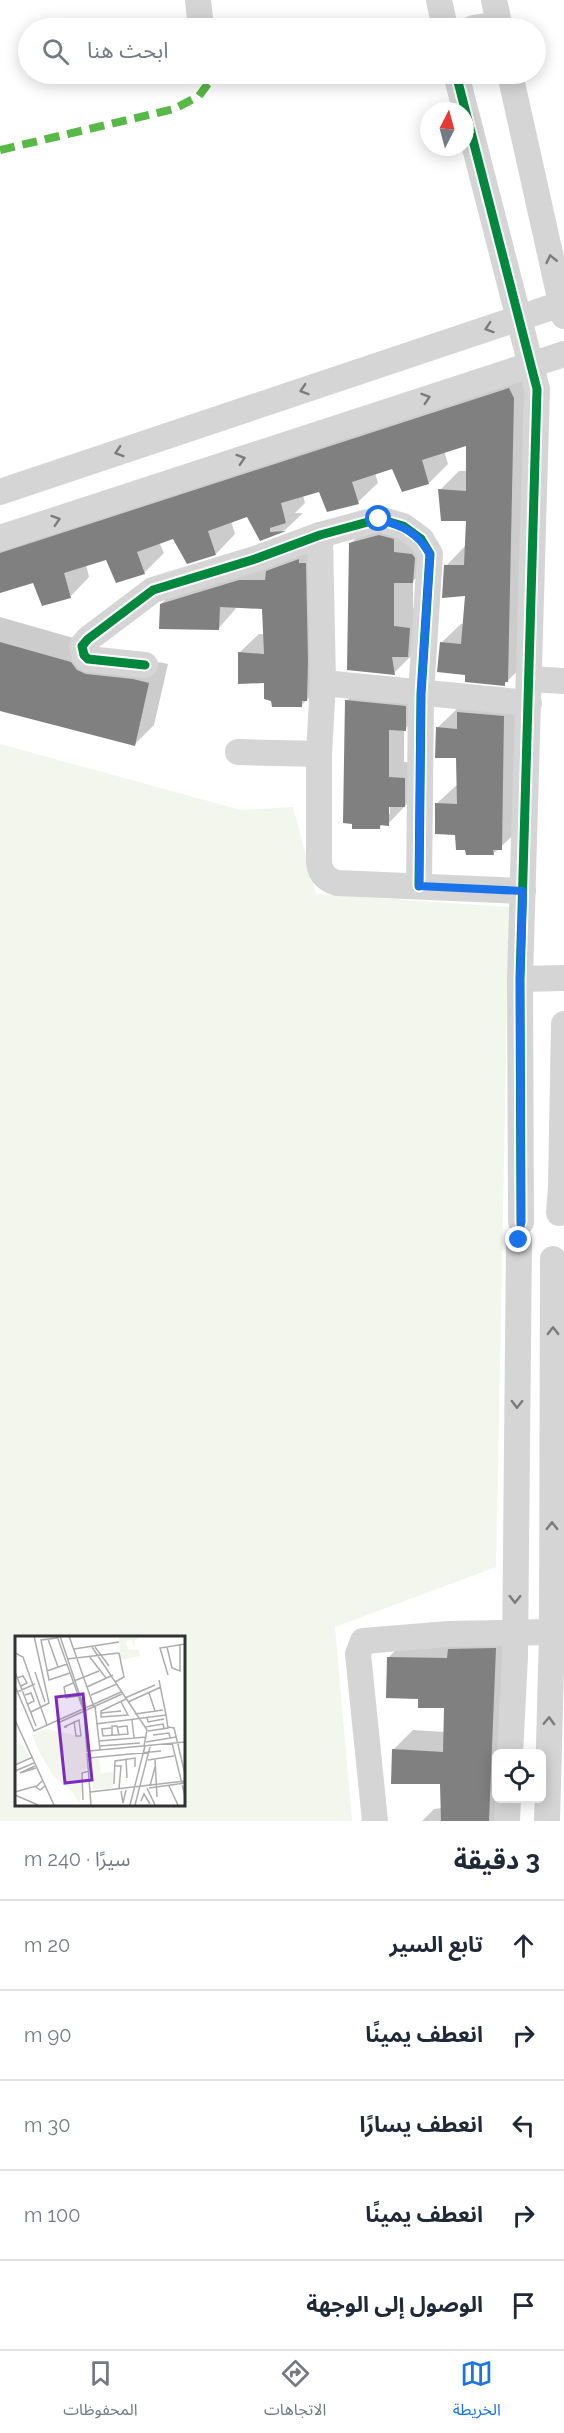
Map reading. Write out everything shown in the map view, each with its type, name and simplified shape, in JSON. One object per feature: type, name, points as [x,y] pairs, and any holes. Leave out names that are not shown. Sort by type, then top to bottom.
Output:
[{"type":"street","points":[[198,0],[200,18]]},
{"type":"street","points":[[439,0],[443,18]]},
{"type":"street","points":[[459,84],[531,364],[537,401],[520,979],[520,1231],[510,1749]]},
{"type":"street","points":[[0,492],[519,318],[563,307],[512,84]]},
{"type":"street","points":[[0,538],[564,354]]},
{"type":"street","points":[[145,665],[88,659],[84,655],[82,646],[153,590],[255,559],[320,535],[379,519],[403,526],[421,539],[430,554],[421,694],[419,886]]},
{"type":"street","points":[[320,535],[323,683],[319,754],[321,872],[337,883],[523,891]]},
{"type":"street","points":[[323,683],[421,694],[529,691],[564,681]]},
{"type":"street","points":[[238,752],[319,754]]},
{"type":"street","points":[[520,979],[564,978]]},
{"type":"street","points":[[547,1821],[559,1256],[536,1259],[522,1248],[520,1231],[534,1211],[543,1209],[562,1216],[564,1024]]},
{"type":"street","points":[[375,1821],[358,1654],[363,1641],[423,1636],[552,1632]]},
{"type":"street","points":[[507,1821],[508,1803]]},
{"type":"shaded area","points":[[0,744],[241,810],[293,807],[316,894],[509,907],[496,1567],[335,1627],[352,1821],[0,1821]]},
{"type":"building","points":[[509,388],[514,398],[508,682],[505,682],[505,686],[465,682],[465,675],[437,672],[440,642],[461,644],[465,596],[442,598],[444,565],[464,565],[466,521],[441,521],[438,489],[466,491],[466,446],[422,460],[429,484],[402,492],[392,469],[352,482],[359,504],[327,512],[319,492],[281,503],[286,523],[270,528],[270,532],[286,531],[260,541],[247,517],[208,531],[216,555],[187,564],[173,539],[137,552],[145,574],[116,583],[106,560],[64,573],[71,598],[42,606],[33,583],[0,593],[0,553]]},
{"type":"building","points":[[379,535],[394,539],[394,552],[412,554],[415,558],[413,583],[394,583],[394,626],[410,628],[408,657],[392,657],[395,675],[347,670],[349,543]]},
{"type":"building","points":[[299,559],[299,563],[306,563],[308,661],[307,701],[302,701],[302,707],[272,707],[271,701],[264,699],[264,683],[238,684],[238,652],[264,654],[262,609],[220,607],[219,630],[159,629],[160,604],[239,580],[265,580],[266,571]]},
{"type":"building","points":[[0,642],[71,662],[77,670],[86,674],[149,683],[135,746],[0,711]]},
{"type":"building","points":[[345,700],[406,706],[406,731],[389,730],[389,777],[405,778],[405,807],[389,807],[389,826],[380,825],[380,829],[352,829],[352,824],[343,823]]},
{"type":"building","points":[[457,712],[504,716],[502,850],[493,850],[494,855],[466,855],[465,850],[456,850],[455,835],[435,834],[435,803],[457,804],[456,758],[435,758],[436,727],[457,729]]},
{"type":"building","points":[[496,1648],[489,1821],[441,1821],[440,1784],[391,1784],[392,1749],[443,1752],[444,1708],[418,1708],[418,1699],[386,1698],[387,1657],[447,1658],[448,1649]]},
{"type":"marked path","points":[[0,150],[174,109],[199,96],[208,84]]},
{"type":"cycle path","points":[[459,84],[537,389],[520,979],[521,1222]]},
{"type":"cycle path","points":[[145,665],[88,659],[84,655],[82,646],[153,590],[255,559],[320,535],[379,519],[403,526],[421,539],[430,554],[421,694],[419,886]]},
{"type":"route","points":[[379,519],[403,526],[421,539],[430,554],[421,694],[419,886],[523,891],[520,979],[521,1222],[518,1231],[519,1240]]}]
